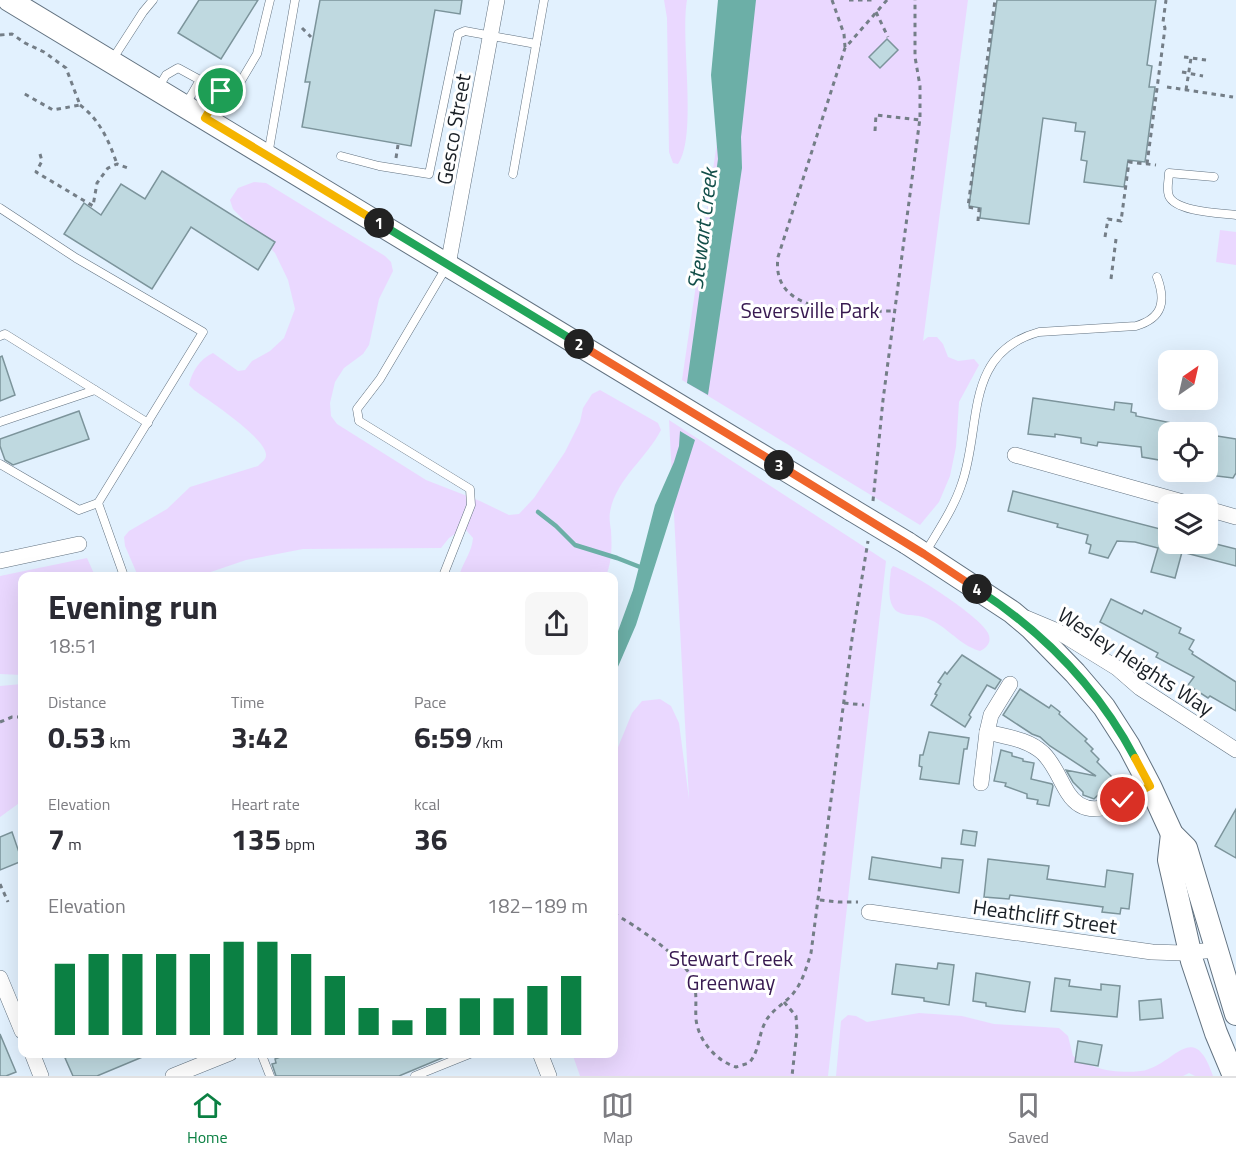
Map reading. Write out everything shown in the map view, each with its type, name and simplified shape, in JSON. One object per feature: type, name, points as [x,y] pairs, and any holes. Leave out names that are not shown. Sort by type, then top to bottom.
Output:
[{"type":"main road","points":[[9,0],[852,510],[1011,612],[1060,656],[1104,707],[1129,746],[1172,834],[1186,848],[1236,1014]]},
{"type":"main road","points":[[1172,834],[1169,860],[1190,953],[1199,984],[1234,1076]]},
{"type":"street","name":"Gesco Street","points":[[448,264],[497,0]]},
{"type":"street","points":[[1015,455],[1158,495]]},
{"type":"street","points":[[1218,512],[1236,517]]},
{"type":"street","points":[[0,561],[79,544]]},
{"type":"street","name":"Wesley Heights Way","points":[[1011,612],[1057,631],[1117,668],[1140,688],[1236,750]]},
{"type":"street","points":[[981,783],[991,715],[1010,684]]},
{"type":"street","points":[[987,732],[1027,742],[1043,753],[1057,772],[1068,794],[1080,806],[1093,810],[1104,808],[1150,786]]},
{"type":"street","name":"Heathcliff Street","points":[[866,907],[1152,952],[1190,953],[1215,950]]},
{"type":"street","points":[[0,978],[18,1021]]},
{"type":"street","points":[[34,1058],[41,1076]]},
{"type":"street","points":[[173,1076],[218,1058]]},
{"type":"street","points":[[542,1058],[549,1076]]},
{"type":"lane","points":[[111,62],[142,12],[153,0]]},
{"type":"lane","points":[[157,89],[166,75],[178,68],[221,91],[235,91],[257,54],[270,0]]},
{"type":"lane","points":[[268,156],[295,0]]},
{"type":"lane","points":[[513,174],[544,0]]},
{"type":"lane","points":[[341,156],[379,166],[429,174],[458,34],[465,31],[536,44]]},
{"type":"lane","points":[[185,106],[200,80]]},
{"type":"lane","points":[[205,118],[221,91]]},
{"type":"lane","points":[[1214,177],[1169,173],[1170,199],[1182,207],[1236,215]]},
{"type":"lane","points":[[0,208],[76,258],[203,332],[98,503],[80,510],[0,465]]},
{"type":"lane","points":[[445,572],[471,505],[470,489],[359,421],[357,409],[380,379],[448,264]]},
{"type":"lane","points":[[915,549],[962,486],[969,460],[977,398],[983,380],[994,362],[1008,347],[1023,337],[1039,332],[1136,326],[1147,323],[1157,315],[1162,304],[1162,290],[1157,277]]},
{"type":"lane","points":[[0,336],[5,334],[148,423]]},
{"type":"lane","points":[[0,422],[95,390]]},
{"type":"lane","points":[[98,503],[123,572]]},
{"type":"lane","points":[[263,1058],[270,1076]]},
{"type":"lane","points":[[416,1076],[460,1058]]},
{"type":"path","points":[[831,0],[844,34],[845,48],[776,268],[788,291],[806,304],[817,308],[896,310]]},
{"type":"path","points":[[849,0],[870,0]]},
{"type":"path","points":[[845,48],[887,0]]},
{"type":"path","points":[[978,221],[979,209],[968,207],[995,0]]},
{"type":"path","points":[[1147,164],[1165,28],[1163,22],[1166,0]]},
{"type":"path","points":[[876,12],[888,37]]},
{"type":"path","points":[[0,35],[12,34],[44,52],[66,68],[80,105],[93,115],[110,144],[117,164]]},
{"type":"path","points":[[1184,57],[1206,60]]},
{"type":"path","points":[[1186,90],[1191,58]]},
{"type":"path","points":[[1182,72],[1203,76]]},
{"type":"path","points":[[1167,87],[1233,97]]},
{"type":"path","points":[[23,93],[53,111],[80,105]]},
{"type":"path","points":[[875,131],[876,115],[920,120]]},
{"type":"path","points":[[40,154],[42,161],[36,172],[93,206],[98,183],[108,168],[117,164],[128,168]]},
{"type":"path","points":[[1105,237],[1108,219],[1121,221],[1129,162],[1156,165]]},
{"type":"path","points":[[1111,279],[1116,239]]},
{"type":"path","points":[[844,703],[864,705]]},
{"type":"path","points":[[0,722],[18,717]]},
{"type":"path","points":[[0,884],[8,902]]},
{"type":"path","points":[[819,900],[866,907]]},
{"type":"path","points":[[618,917],[653,939],[687,970],[695,988],[696,1020],[703,1040],[714,1054],[730,1065],[742,1066],[749,1063],[753,1058],[768,1016],[784,1002],[796,1016],[797,1031],[792,1076]]},
{"type":"green space","points":[[664,0],[687,0],[685,38],[687,132],[684,151],[678,164],[673,163],[669,152],[667,18]]},
{"type":"green space","name":"Seversville Park","points":[[738,0],[968,0],[923,341],[928,337],[937,337],[943,344],[948,357],[958,361],[974,359],[979,365],[959,402],[956,447],[950,476],[939,502],[920,525],[682,380]]},
{"type":"green space","points":[[254,182],[266,183],[385,256],[391,262],[393,271],[379,299],[369,345],[363,354],[344,368],[335,382],[330,403],[331,416],[337,424],[426,480],[509,515],[519,514],[534,498],[565,452],[580,422],[583,408],[592,394],[600,390],[658,423],[661,430],[625,479],[613,500],[610,512],[611,553],[607,572],[461,572],[473,538],[462,529],[449,538],[441,548],[303,549],[246,560],[211,572],[136,572],[125,546],[124,537],[129,531],[167,509],[190,487],[258,466],[266,457],[257,439],[189,385],[197,366],[213,353],[238,371],[245,370],[252,361],[270,351],[284,338],[295,309],[288,280],[275,253],[233,209],[230,200],[238,188]]},
{"type":"green space","points":[[1220,230],[1236,232],[1236,265],[1216,262]]},
{"type":"green space","name":"Stewart Creek Greenway","points":[[669,420],[886,561],[828,1076],[580,1076],[574,1058],[618,1058],[618,747],[632,713],[642,701],[660,699],[671,706],[679,723],[689,799]]},
{"type":"green space","points":[[87,558],[93,572],[19,572]]},
{"type":"green space","points":[[893,566],[929,585],[972,616],[988,633],[990,639],[987,646],[980,651],[972,648],[931,620],[902,614],[896,610],[891,603],[889,593]]},
{"type":"green space","points":[[18,572],[18,675],[0,674],[0,576]]},
{"type":"green space","points":[[18,684],[18,804],[0,817],[0,686]]},
{"type":"green space","points":[[919,1013],[962,1016],[994,1024],[1059,1028],[1068,1036],[1073,1056],[1092,1066],[1109,1070],[1129,1072],[1146,1070],[1191,1047],[1199,1050],[1206,1059],[1213,1076],[1195,1076],[1189,1073],[1183,1076],[836,1076],[841,1021],[848,1015],[856,1016],[867,1022]]},
{"type":"shaded area","points":[[718,0],[756,0],[741,137],[742,168],[708,395],[687,383],[718,159],[711,75]]},
{"type":"shaded area","points":[[680,431],[695,440],[636,625],[618,667],[618,631],[633,590],[655,505],[679,446]]},
{"type":"building","points":[[199,0],[258,0],[221,59],[178,33]]},
{"type":"building","points":[[320,0],[462,0],[460,14],[435,10],[411,146],[302,127],[310,82],[305,82]]},
{"type":"building","points":[[997,0],[1156,0],[1147,65],[1152,66],[1149,87],[1155,87],[1145,162],[1128,160],[1124,187],[1084,182],[1087,161],[1081,160],[1085,132],[1075,131],[1076,123],[1043,118],[1029,224],[980,218],[981,208],[969,206]]},
{"type":"building","points":[[887,39],[898,50],[880,68],[869,57]]},
{"type":"building","points":[[162,171],[275,242],[258,270],[191,227],[152,289],[64,234],[84,203],[101,215],[121,184],[145,199]]},
{"type":"building","points":[[2,356],[15,395],[0,401],[0,357]]},
{"type":"building","points":[[1033,398],[1114,410],[1115,402],[1132,404],[1131,412],[1136,413],[1136,416],[1167,422],[1158,422],[1158,460],[1142,457],[1141,447],[1098,442],[1097,446],[1081,443],[1081,438],[1055,434],[1055,437],[1028,434]]},
{"type":"building","points":[[79,411],[89,439],[13,465],[5,460],[0,439]]},
{"type":"building","points":[[1218,436],[1236,439],[1236,473],[1233,478],[1218,476]]},
{"type":"building","points":[[1013,491],[1158,528],[1158,548],[1135,542],[1117,541],[1108,558],[1089,553],[1091,545],[1086,543],[1088,535],[1057,527],[1058,524],[1008,511]]},
{"type":"building","points":[[1218,544],[1236,549],[1236,566],[1190,554],[1218,554]]},
{"type":"building","points":[[1158,548],[1158,554],[1181,554],[1175,578],[1151,572]]},
{"type":"building","points":[[1111,599],[1142,614],[1144,610],[1181,628],[1179,633],[1194,640],[1189,649],[1193,652],[1192,654],[1236,682],[1236,711],[1210,696],[1208,698],[1188,685],[1194,677],[1156,657],[1158,653],[1100,622]]},
{"type":"building","points":[[962,655],[1001,680],[995,689],[987,685],[969,715],[971,717],[965,727],[931,705],[941,684],[938,682]]},
{"type":"building","points":[[1020,689],[1049,708],[1051,705],[1087,739],[1085,741],[1093,749],[1091,751],[1099,759],[1097,762],[1120,785],[1117,789],[1109,784],[1094,799],[1083,795],[1066,770],[1096,776],[1040,737],[1003,715]]},
{"type":"building","points":[[929,732],[969,738],[967,749],[964,749],[959,784],[920,779],[922,767],[919,766],[920,755],[923,755]]},
{"type":"building","points":[[1001,750],[1012,753],[1012,756],[1023,759],[1023,761],[1034,763],[1031,779],[1052,784],[1049,806],[1037,804],[1038,800],[1027,798],[1027,794],[1005,786],[1006,783],[994,781]]},
{"type":"building","points":[[1236,809],[1236,858],[1215,846]]},
{"type":"building","points":[[963,830],[977,832],[975,846],[961,844]]},
{"type":"building","points":[[12,832],[18,849],[18,863],[0,870],[0,837]]},
{"type":"building","points":[[872,857],[941,868],[942,858],[963,860],[959,893],[869,879]]},
{"type":"building","points":[[988,859],[1049,866],[1047,879],[1105,887],[1107,870],[1133,874],[1129,909],[1121,908],[1120,914],[1102,912],[1103,907],[1010,895],[1009,899],[984,897]]},
{"type":"building","points":[[938,963],[954,965],[949,1005],[924,1001],[924,998],[892,994],[896,964],[937,969]]},
{"type":"building","points":[[976,973],[1030,982],[1025,1012],[986,1006],[986,1003],[973,1001]]},
{"type":"building","points":[[1055,978],[1070,980],[1069,986],[1101,990],[1101,984],[1120,986],[1117,1017],[1051,1011]]},
{"type":"building","points":[[1161,999],[1163,1018],[1140,1020],[1139,1001]]},
{"type":"building","points":[[0,1034],[16,1072],[6,1076],[0,1076]]},
{"type":"building","points":[[1078,1041],[1102,1045],[1098,1066],[1075,1062]]},
{"type":"building","points":[[65,1058],[140,1058],[97,1076],[73,1076]]},
{"type":"building","points":[[442,1058],[399,1076],[276,1076],[272,1064],[276,1063],[275,1059]]},
{"type":"waterway","points":[[538,512],[575,545],[645,567]]},
{"type":"route","points":[[221,91],[205,118],[907,543],[1011,612],[1075,672],[1104,707],[1129,746],[1150,786],[1123,800]]},
{"type":"water label","name":"Stewart Creek","points":[[702,229]]}]
